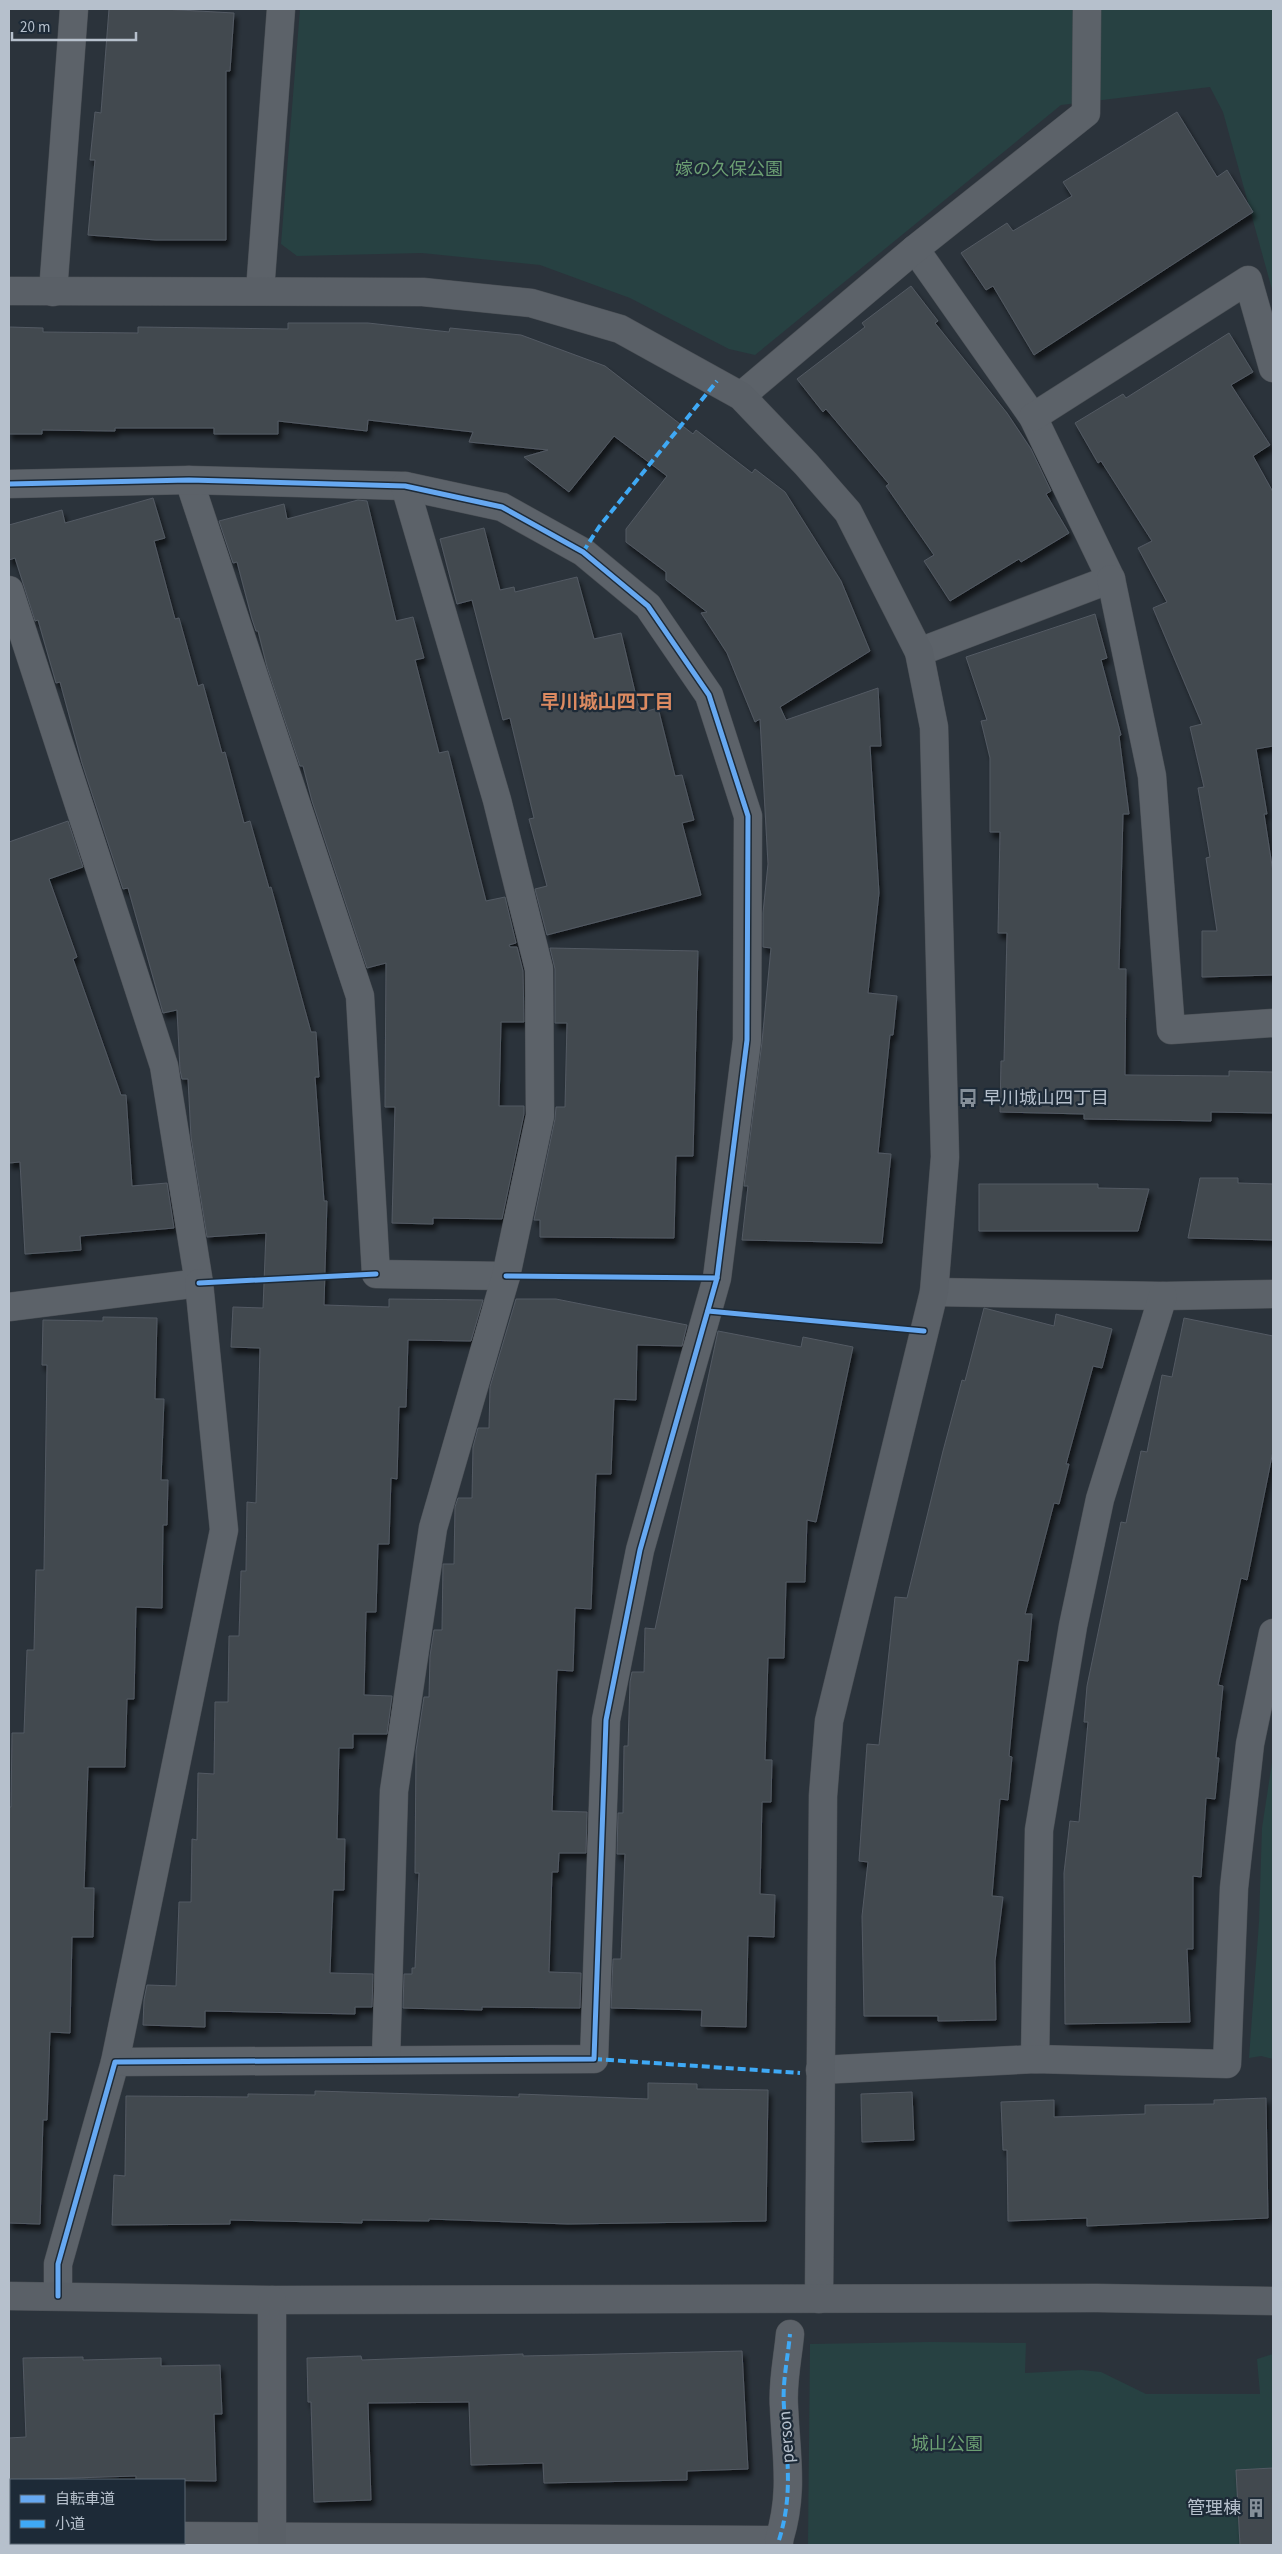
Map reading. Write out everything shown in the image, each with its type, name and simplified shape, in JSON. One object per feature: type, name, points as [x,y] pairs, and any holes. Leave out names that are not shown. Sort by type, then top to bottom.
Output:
[{"type":"street","points":[[53,292],[74,9]]},
{"type":"street","points":[[260,291],[281,9]]},
{"type":"street","points":[[741,396],[915,249],[1086,113],[1087,9]]},
{"type":"street","points":[[915,249],[1033,417],[1111,579],[1152,776],[1171,1030],[1273,1023]]},
{"type":"street","points":[[1033,417],[1248,280],[1273,368]]},
{"type":"street","points":[[9,291],[423,292],[531,303],[620,329],[741,396],[806,464],[848,512],[920,652],[934,727],[945,1157],[934,1292],[896,1439],[829,1720],[824,1796],[819,2299]]},
{"type":"street","points":[[9,484],[189,480],[405,486],[502,507],[583,552],[648,606],[709,695],[748,816],[747,1040],[717,1278],[640,1550],[606,1720],[594,2059],[115,2062]]},
{"type":"street","points":[[189,480],[360,996],[376,1274],[506,1276]]},
{"type":"street","points":[[386,2059],[394,1791],[432,1538],[506,1276],[540,1116],[539,969],[497,800],[405,486]]},
{"type":"street","points":[[920,652],[1111,579]]},
{"type":"street","points":[[9,590],[164,1066],[199,1283],[224,1530],[115,2062],[58,2264],[58,2296]]},
{"type":"street","points":[[9,1307],[199,1283]]},
{"type":"street","points":[[934,1292],[1164,1296],[1273,1294]]},
{"type":"street","points":[[1035,2059],[1039,1830],[1073,1626],[1100,1499],[1164,1296]]},
{"type":"street","points":[[820,2070],[1035,2059],[1227,2064],[1235,1878],[1250,1744],[1273,1633]]},
{"type":"street","points":[[9,2296],[272,2300],[1097,2298],[1273,2301]]},
{"type":"street","points":[[272,2300],[272,2541]]},
{"type":"street","name":"person","points":[[779,2543],[785,2519],[789,2460],[784,2404],[790,2334]]},
{"type":"street","points":[[185,2536],[272,2541],[779,2543]]},
{"type":"green space","name":"嫁の久保公園","points":[[300,9],[1273,9],[1273,293],[1223,112],[1210,87],[1061,105],[755,355],[729,349],[630,298],[540,265],[422,253],[297,256],[281,244]]},
{"type":"green space","points":[[1273,1756],[1273,2059],[1261,2056],[1249,2058],[1259,1922],[1262,1828]]},
{"type":"green space","name":"城山公園","points":[[1026,2343],[1025,2373],[1082,2370],[1101,2372],[1146,2394],[1260,2394],[1257,2359],[1273,2354],[1273,2545],[808,2545],[810,2344]]},
{"type":"building","points":[[109,9],[162,9],[234,13],[230,71],[226,71],[226,240],[156,240],[88,235],[95,160],[90,160],[95,112],[101,113]]},
{"type":"building","points":[[1177,112],[1217,177],[1227,170],[1253,212],[1034,355],[993,286],[986,290],[961,253],[1007,223],[1013,231],[1072,196],[1063,182]]},
{"type":"building","points":[[911,286],[938,321],[935,323],[1007,413],[1031,449],[1051,491],[1046,494],[1069,533],[1021,562],[1019,559],[950,601],[924,561],[934,555],[886,486],[889,484],[826,409],[823,412],[797,379],[865,327],[862,323]]},
{"type":"building","points":[[288,323],[368,323],[449,332],[450,328],[521,335],[605,366],[693,434],[696,430],[752,473],[755,469],[785,492],[841,581],[870,651],[780,707],[786,720],[878,688],[881,746],[870,746],[879,893],[868,993],[897,996],[893,1035],[890,1035],[878,1153],[891,1154],[882,1243],[742,1240],[748,1186],[744,1186],[762,1042],[771,948],[763,947],[763,913],[768,864],[760,719],[755,722],[727,653],[701,613],[707,612],[666,580],[666,572],[626,542],[626,529],[667,476],[614,436],[569,492],[524,457],[548,450],[469,442],[473,432],[368,420],[367,431],[278,421],[278,434],[214,434],[214,428],[115,428],[115,431],[42,430],[42,434],[9,434],[9,327],[43,328],[43,332],[138,333],[138,327],[288,329]]},
{"type":"building","points":[[1229,333],[1253,372],[1231,385],[1270,445],[1253,456],[1273,492],[1273,746],[1256,749],[1267,814],[1264,814],[1273,872],[1273,975],[1202,977],[1202,931],[1217,931],[1206,858],[1210,857],[1198,788],[1204,787],[1190,727],[1202,724],[1153,608],[1167,602],[1138,548],[1152,541],[1101,461],[1098,463],[1075,423],[1123,394],[1126,398]]},
{"type":"building","points":[[153,498],[165,538],[154,541],[175,619],[179,618],[198,686],[203,684],[222,753],[225,752],[244,823],[250,821],[269,888],[271,887],[311,1032],[316,1032],[319,1077],[315,1077],[324,1201],[327,1201],[324,1305],[389,1307],[389,1299],[483,1300],[471,1341],[408,1340],[406,1407],[399,1407],[397,1479],[391,1478],[389,1544],[378,1544],[376,1612],[366,1612],[364,1695],[392,1696],[387,1734],[353,1734],[353,1748],[339,1748],[337,1839],[345,1839],[344,1890],[333,1890],[330,1973],[373,1974],[372,2007],[355,2007],[355,2014],[205,2011],[205,2027],[143,2025],[144,2000],[147,1985],[176,1986],[179,1902],[191,1902],[192,1839],[197,1840],[198,1773],[214,1774],[215,1702],[228,1702],[229,1636],[239,1636],[241,1571],[246,1571],[247,1502],[256,1503],[260,1348],[231,1347],[233,1307],[263,1308],[266,1233],[207,1237],[191,1137],[188,1079],[182,1079],[180,1070],[177,1010],[163,1013],[128,888],[123,889],[82,763],[60,682],[56,683],[38,620],[35,621],[15,558],[9,560],[9,525],[62,510],[65,523]]},
{"type":"building","points":[[358,500],[367,501],[396,621],[413,617],[424,658],[415,660],[439,753],[448,751],[486,901],[505,897],[516,943],[509,945],[510,947],[517,947],[523,971],[524,1022],[501,1022],[499,1106],[524,1106],[524,1114],[502,1219],[433,1218],[433,1224],[392,1223],[395,1107],[385,1107],[386,963],[367,968],[312,801],[303,766],[300,766],[267,667],[237,562],[233,563],[219,521],[284,504],[287,519]]},
{"type":"building","points":[[484,528],[500,590],[514,587],[515,592],[577,577],[594,639],[621,633],[640,713],[658,708],[675,776],[682,775],[694,820],[682,823],[701,895],[547,935],[535,889],[547,886],[529,819],[534,818],[510,718],[503,720],[472,600],[457,604],[440,539]]},
{"type":"building","points":[[1095,614],[1107,658],[1101,660],[1121,735],[1119,736],[1129,814],[1123,814],[1119,969],[1126,969],[1125,1075],[1229,1076],[1229,1071],[1273,1072],[1273,1113],[1211,1112],[1211,1121],[1084,1119],[1084,1114],[1000,1112],[1001,1061],[1004,1061],[1007,933],[998,933],[1000,832],[990,832],[990,758],[981,721],[987,720],[966,657]]},
{"type":"building","points":[[68,821],[83,867],[49,879],[77,957],[73,959],[121,1095],[126,1095],[132,1186],[167,1183],[174,1228],[80,1236],[81,1250],[25,1254],[20,1162],[9,1163],[9,842]]},
{"type":"building","points":[[550,948],[698,951],[693,1156],[676,1156],[674,1238],[540,1237],[540,1220],[534,1220],[556,1107],[565,1107],[567,1023],[555,1023],[555,969]]},
{"type":"building","points":[[1200,1178],[1238,1178],[1238,1183],[1273,1184],[1273,1240],[1188,1238]]},
{"type":"building","points":[[979,1184],[1098,1184],[1098,1188],[1149,1189],[1138,1231],[979,1231]]},
{"type":"building","points":[[516,1299],[556,1299],[687,1325],[682,1346],[637,1345],[636,1400],[614,1399],[611,1474],[596,1474],[591,1609],[575,1608],[573,1671],[557,1670],[552,1811],[587,1812],[586,1853],[559,1853],[558,1872],[552,1872],[549,1972],[581,1973],[580,2008],[482,2007],[482,2010],[403,2008],[404,1974],[412,1974],[412,1968],[415,1968],[419,1873],[415,1873],[416,1751],[424,1697],[429,1697],[430,1656],[434,1630],[442,1630],[443,1564],[454,1564],[455,1507],[458,1498],[472,1498],[473,1447],[478,1428],[489,1428],[490,1387]]},
{"type":"building","points":[[984,1308],[1054,1326],[1056,1314],[1112,1329],[1102,1368],[1093,1366],[1066,1464],[1069,1464],[1059,1504],[1054,1503],[1025,1614],[1032,1614],[1028,1661],[1018,1660],[1009,1756],[1012,1757],[1008,1800],[1000,1799],[992,1896],[1003,1897],[995,1961],[996,2020],[938,2021],[938,2016],[864,2016],[862,1916],[868,1862],[859,1861],[867,1744],[879,1745],[895,1597],[907,1598],[943,1451],[962,1380],[965,1381]]},
{"type":"building","points":[[103,1317],[157,1318],[155,1399],[164,1399],[161,1480],[168,1480],[167,1525],[163,1525],[162,1608],[136,1607],[134,1699],[127,1699],[125,1767],[88,1767],[84,1888],[94,1888],[93,1937],[72,1937],[70,2033],[50,2032],[47,2120],[43,2120],[40,2224],[9,2223],[9,1807],[11,1807],[12,1733],[24,1733],[27,1650],[34,1650],[36,1570],[44,1570],[47,1365],[42,1365],[43,1320],[103,1321]]},
{"type":"building","points":[[1184,1318],[1273,1336],[1273,1451],[1247,1580],[1241,1578],[1218,1685],[1223,1686],[1216,1758],[1219,1758],[1215,1799],[1206,1798],[1201,1877],[1193,1876],[1193,1949],[1187,1949],[1190,2022],[1065,2024],[1064,1873],[1070,1821],[1079,1822],[1088,1722],[1084,1722],[1087,1686],[1121,1522],[1126,1523],[1141,1451],[1147,1452],[1162,1375],[1172,1377]]},
{"type":"building","points":[[718,1331],[801,1347],[803,1337],[853,1347],[816,1522],[807,1520],[805,1582],[786,1582],[784,1658],[768,1658],[765,1760],[772,1760],[771,1802],[762,1802],[760,1894],[775,1895],[774,1937],[748,1936],[746,2027],[701,2026],[702,2010],[611,2008],[613,1959],[621,1959],[625,1854],[617,1854],[618,1813],[623,1813],[624,1746],[628,1746],[630,1682],[632,1672],[644,1672],[645,1628],[655,1629]]},
{"type":"building","points":[[648,2083],[697,2084],[697,2089],[768,2090],[766,2221],[568,2224],[429,2219],[429,2221],[362,2220],[362,2223],[230,2220],[230,2224],[112,2225],[114,2175],[125,2176],[126,2096],[248,2097],[248,2094],[315,2095],[315,2091],[519,2097],[519,2094],[648,2099]]},
{"type":"building","points":[[912,2092],[914,2140],[862,2142],[861,2094]]},
{"type":"building","points":[[1266,2098],[1268,2218],[1087,2226],[1087,2218],[1008,2221],[1007,2150],[1003,2150],[1001,2102],[1054,2100],[1054,2117],[1145,2114],[1145,2105],[1214,2104],[1214,2100]]},
{"type":"building","points":[[742,2351],[748,2469],[687,2471],[687,2480],[544,2483],[543,2463],[471,2465],[469,2402],[368,2403],[371,2500],[314,2502],[311,2402],[308,2402],[307,2358],[361,2356],[362,2360],[523,2354],[523,2356]]},
{"type":"building","points":[[83,2357],[83,2360],[161,2358],[161,2366],[220,2365],[222,2414],[214,2414],[216,2481],[136,2479],[136,2476],[9,2480],[9,2438],[26,2437],[23,2358]]},
{"type":"building","name":"管理棟","points":[[1273,2468],[1273,2545],[1240,2545],[1236,2470]]},
{"type":"marked path","points":[[583,552],[599,527],[717,381]]},
{"type":"marked path","points":[[594,2059],[800,2073]]},
{"type":"marked path","points":[[779,2540],[784,2522],[788,2489],[784,2379],[790,2334]]},
{"type":"cycle path","points":[[9,484],[189,480],[405,486],[502,507],[583,552],[648,606],[709,695],[748,816],[747,1040],[717,1278],[640,1550],[606,1720],[594,2059],[115,2062],[58,2264],[58,2296]]},
{"type":"cycle path","points":[[199,1283],[376,1274]]},
{"type":"cycle path","points":[[506,1276],[717,1278]]},
{"type":"cycle path","points":[[708,1311],[924,1331]]},
{"type":"place","name":"早川城山四丁目","points":[[968,1098]]},
{"type":"place","name":"管理棟","points":[[1256,2508]]},
{"type":"district","name":"早川城山四丁目","points":[[607,701]]}]
